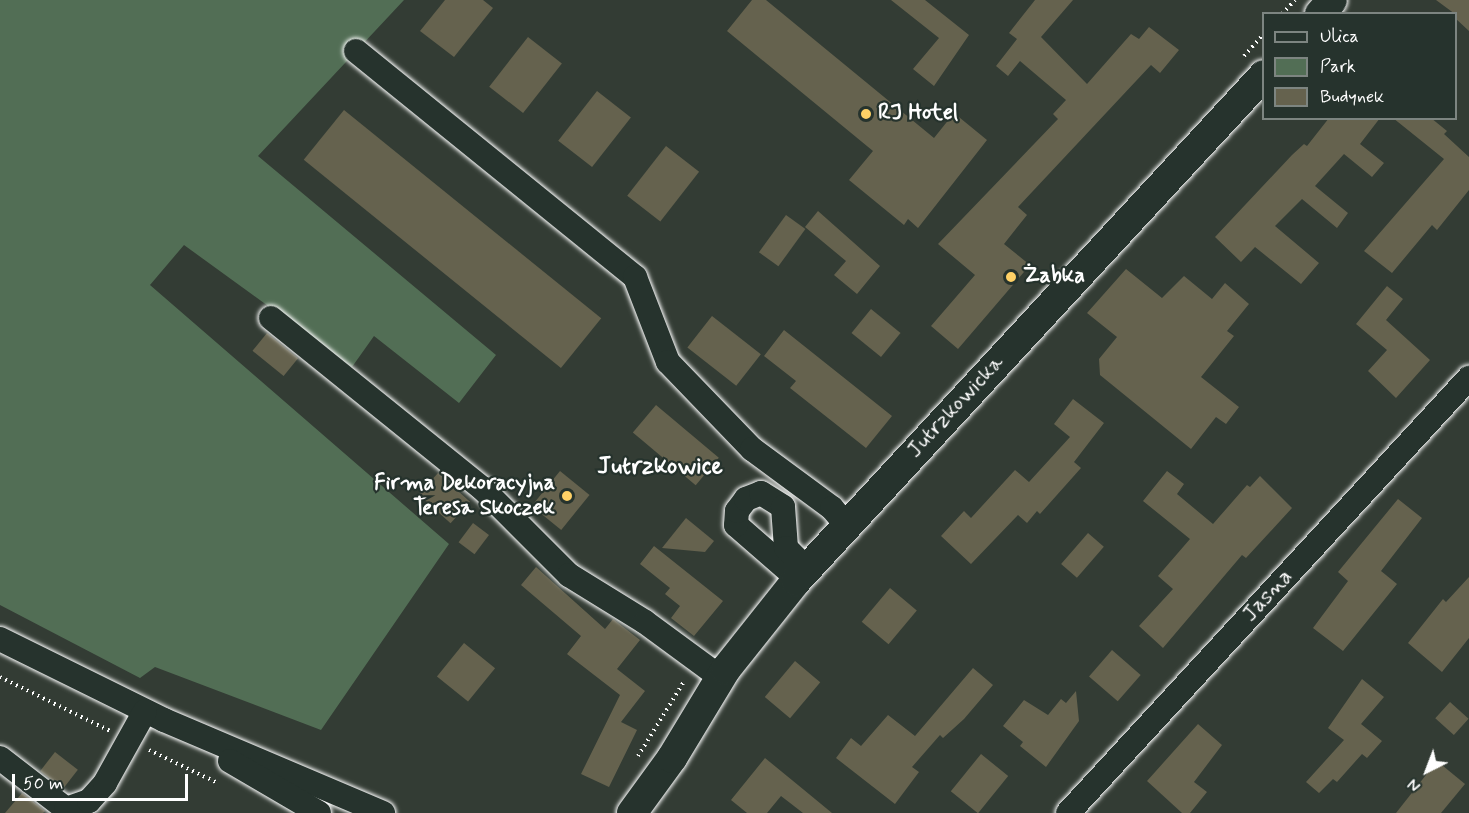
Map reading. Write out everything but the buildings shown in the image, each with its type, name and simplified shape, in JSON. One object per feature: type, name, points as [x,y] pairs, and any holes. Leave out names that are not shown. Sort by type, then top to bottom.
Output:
[{"type":"main road","points":[[1322,12],[1332,0]]},
{"type":"main road","name":"Jutrzkowicka","points":[[632,813],[672,758],[720,677],[803,574],[1262,76]]},
{"type":"main road","name":"Jutrzkowicka","points":[[657,813],[672,758]]},
{"type":"street","points":[[356,51],[635,277],[668,362],[752,449],[832,508],[846,526]]},
{"type":"street","points":[[271,318],[482,488],[569,575],[645,622],[720,677]]},
{"type":"street","name":"Jasna","points":[[1068,813],[1469,378]]},
{"type":"street","points":[[0,639],[155,715],[383,813]]},
{"type":"street","points":[[0,758],[66,809],[89,801],[155,715]]},
{"type":"street","points":[[155,715],[319,813]]},
{"type":"path","points":[[1284,12],[1295,0]]},
{"type":"green space","points":[[0,0],[404,0],[258,156],[496,355],[459,403],[374,336],[352,367],[184,245],[150,285],[449,544],[321,730],[155,667],[140,678],[0,605]]},
{"type":"place","name":"RJ Hotel","points":[[866,114]]},
{"type":"place","name":"Żabka","points":[[1011,277]]},
{"type":"place","name":"Firma Dekoracyjna Teresa Skoczek","points":[[567,496]]},
{"type":"district","name":"Jutrzkowice","points":[[660,467]]}]
